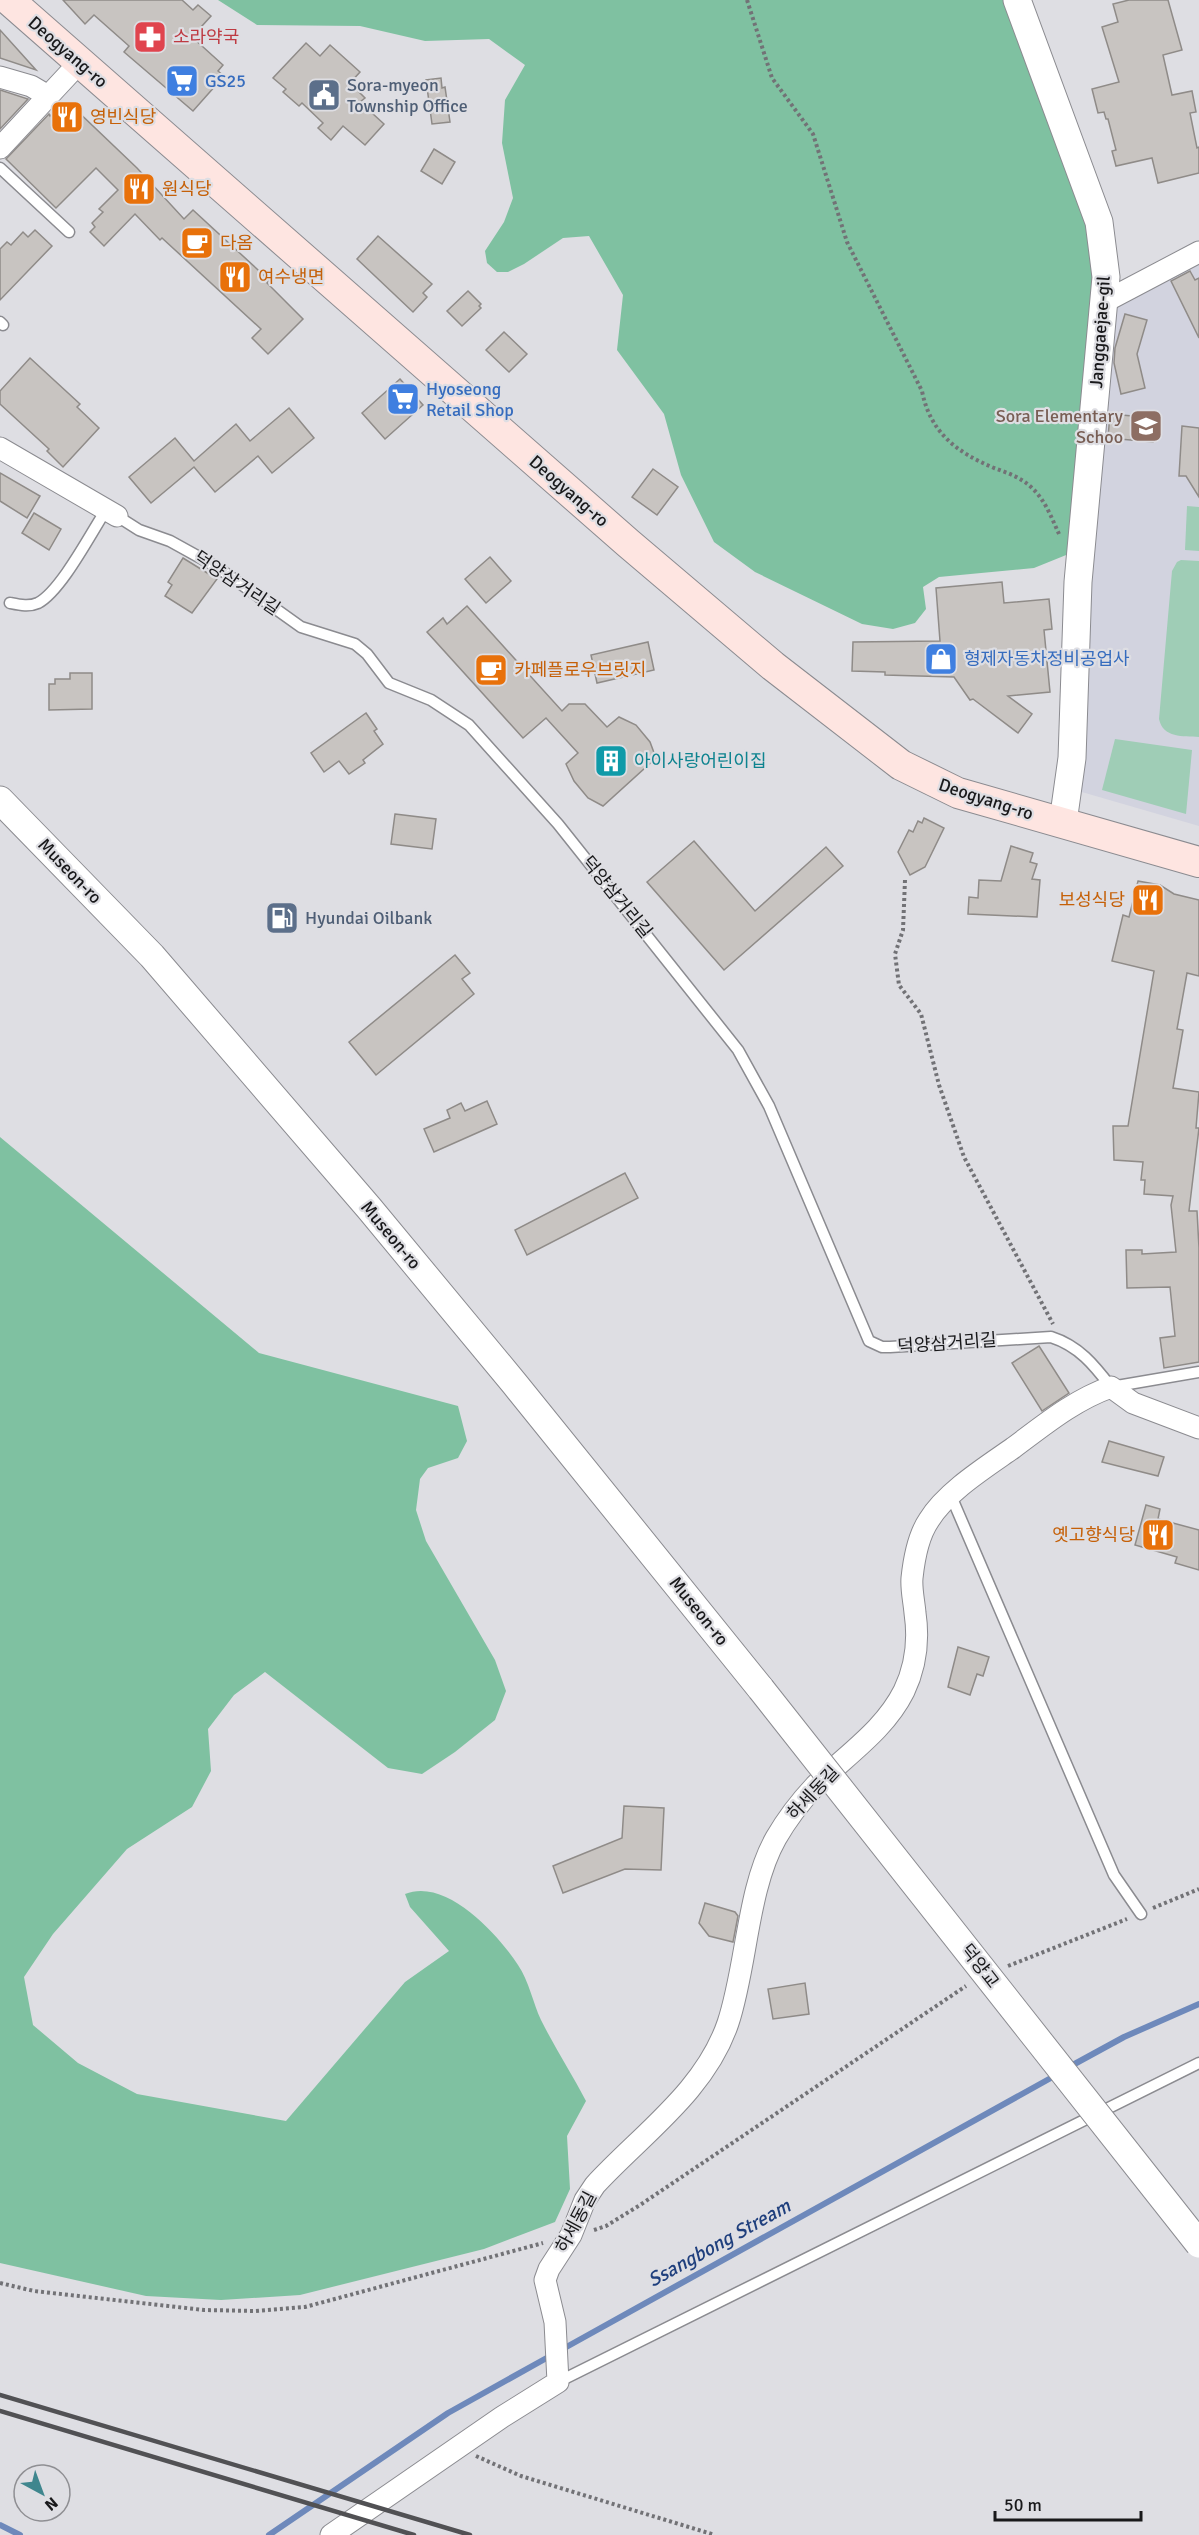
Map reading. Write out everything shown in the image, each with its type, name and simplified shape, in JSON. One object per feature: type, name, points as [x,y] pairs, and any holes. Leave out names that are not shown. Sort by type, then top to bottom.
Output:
[{"type":"main road","name":"Deogyang-ro","points":[[9,0],[628,543],[773,666],[876,747],[924,778],[958,793],[1199,862]]},
{"type":"street","name":"Janggaejae-gil","points":[[1017,0],[1099,222],[1106,277],[1078,582],[1072,758],[1063,822]]},
{"type":"street","points":[[0,148],[80,62]]},
{"type":"street","points":[[0,77],[31,86],[48,96]]},
{"type":"street","points":[[1104,302],[1199,252]]},
{"type":"street","name":"덕양삼거리길","points":[[0,448],[112,513]]},
{"type":"street","name":"Museon-ro","points":[[0,800],[152,956],[369,1208],[514,1383],[761,1689]]},
{"type":"street","points":[[1110,1387],[1133,1402],[1199,1428]]},
{"type":"street","name":"하세동길","points":[[559,2377],[555,2322],[545,2280],[549,2269],[571,2235],[585,2200],[605,2174],[686,2094],[701,2076],[724,2033],[737,1988],[761,1875],[775,1839],[793,1811],[815,1786],[872,1735],[895,1708],[905,1690],[912,1672],[917,1641],[912,1584],[917,1552],[928,1521],[951,1496],[979,1472],[1072,1405],[1110,1387]]},
{"type":"street","name":"덕양교","points":[[761,1689],[1199,2244]]},
{"type":"street","points":[[331,2535],[559,2377]]},
{"type":"lane","points":[[0,168],[69,232]]},
{"type":"lane","points":[[10,603],[32,605],[44,598],[60,581],[112,513]]},
{"type":"lane","name":"덕양삼거리길","points":[[112,513],[139,530],[170,541],[217,567],[301,627],[355,644],[367,654],[389,683],[431,700],[469,726],[558,824],[738,1050],[769,1106],[869,1341],[882,1347],[890,1347],[1043,1337],[1062,1341],[1086,1356],[1110,1387]]},
{"type":"lane","name":"하세동길","points":[[1110,1387],[1199,1372]]},
{"type":"lane","points":[[951,1496],[1114,1875],[1141,1914]]},
{"type":"lane","points":[[559,2377],[1199,2063]]},
{"type":"path","points":[[747,0],[772,78],[813,134],[847,242],[921,391],[926,412],[946,439],[971,458],[1022,479],[1035,490],[1060,534]]},
{"type":"path","points":[[905,880],[903,930],[895,954],[899,985],[921,1014],[939,1085],[964,1157],[1062,1341]]},
{"type":"path","points":[[461,2445],[492,2465],[514,2474],[715,2535]]},
{"type":"shaded area","name":"Sora Elementary Schoo","points":[[1199,252],[1199,826],[1068,788],[1104,302]]},
{"type":"green space","points":[[218,0],[1017,0],[1099,222],[1081,549],[1034,568],[939,577],[923,587],[926,609],[915,623],[893,629],[862,624],[755,572],[714,542],[681,475],[664,414],[617,350],[623,295],[589,236],[563,238],[508,272],[497,272],[487,263],[485,251],[504,222],[513,198],[502,143],[505,100],[525,65],[489,39],[425,41],[360,26],[257,25]]},
{"type":"green space","points":[[1187,506],[1199,507],[1199,551],[1185,550]]},
{"type":"green space","points":[[1181,560],[1199,561],[1199,737],[1169,733],[1161,725],[1159,719],[1172,571],[1177,562]]},
{"type":"green space","points":[[1115,739],[1192,750],[1186,814],[1102,790]]},
{"type":"green space","points":[[0,1137],[259,1353],[458,1406],[467,1441],[458,1458],[428,1468],[420,1479],[416,1510],[426,1541],[495,1660],[506,1691],[495,1720],[455,1752],[422,1774],[388,1768],[265,1672],[234,1695],[208,1729],[211,1771],[192,1807],[127,1849],[53,1934],[24,1977],[33,2025],[78,2063],[137,2094],[286,2121],[405,1982],[449,1951],[410,1907],[405,1894],[421,1891],[437,1894],[453,1901],[484,1924],[509,1952],[525,1978],[546,2030],[586,2101],[567,2136],[570,2189],[555,2222],[484,2249],[300,2295],[221,2300],[146,2296],[0,2263]]},
{"type":"building","points":[[63,0],[182,0],[193,10],[198,5],[211,16],[192,37],[223,65],[218,71],[224,76],[193,111],[124,52],[129,46],[94,15],[85,24]]},
{"type":"building","points":[[1129,0],[1168,0],[1182,50],[1163,55],[1172,95],[1192,91],[1196,112],[1190,113],[1197,148],[1199,147],[1199,173],[1158,183],[1152,158],[1116,166],[1112,151],[1116,150],[1108,119],[1104,112],[1098,113],[1092,89],[1119,82],[1102,27],[1118,22],[1113,4]]},
{"type":"building","points":[[0,30],[36,70],[0,58]]},
{"type":"building","name":"Sora-myeon Township Office","points":[[306,43],[320,56],[330,45],[360,72],[350,83],[365,98],[360,102],[384,124],[365,145],[343,126],[331,140],[318,128],[323,123],[302,103],[299,106],[283,92],[286,89],[273,78]]},
{"type":"building","points":[[441,78],[442,88],[445,87],[450,122],[432,124],[426,80]]},
{"type":"building","points":[[0,90],[28,99],[0,129]]},
{"type":"building","points":[[62,104],[73,107],[137,168],[184,219],[193,210],[269,280],[267,283],[303,319],[268,354],[252,338],[261,329],[162,238],[160,240],[135,214],[104,246],[90,232],[95,227],[92,223],[103,212],[99,209],[118,190],[96,168],[56,208],[6,159],[49,114],[50,116]]},
{"type":"building","points":[[434,149],[455,162],[442,184],[421,171]]},
{"type":"building","points":[[35,230],[52,246],[0,300],[0,249],[7,242],[11,245],[23,232],[28,237]]},
{"type":"building","points":[[378,236],[432,284],[423,293],[427,297],[413,312],[357,259]]},
{"type":"building","points":[[1190,271],[1195,280],[1199,278],[1199,338],[1171,281]]},
{"type":"building","points":[[468,291],[481,304],[479,306],[481,308],[462,326],[447,311]]},
{"type":"building","points":[[1125,314],[1147,320],[1137,354],[1145,388],[1121,394],[1114,363],[1115,348]]},
{"type":"building","points":[[504,332],[527,354],[509,372],[486,350]]},
{"type":"building","points":[[30,358],[80,404],[77,407],[99,428],[63,467],[47,451],[49,449],[0,404],[0,391]]},
{"type":"building","points":[[400,379],[423,405],[385,439],[362,413]]},
{"type":"building","points":[[289,408],[314,438],[272,473],[258,456],[215,492],[194,467],[151,503],[129,477],[175,438],[194,461],[236,424],[250,441]]},
{"type":"building","points":[[1110,414],[1155,418],[1153,442],[1108,438]]},
{"type":"building","points":[[1182,426],[1199,428],[1199,497],[1186,476],[1179,476]]},
{"type":"building","points":[[653,469],[678,487],[657,515],[632,497]]},
{"type":"building","points":[[0,473],[40,496],[27,518],[0,501]]},
{"type":"building","points":[[34,513],[61,529],[49,550],[22,533]]},
{"type":"building","points":[[490,557],[511,581],[486,603],[465,579]]},
{"type":"building","points":[[183,558],[217,579],[192,613],[165,596],[172,585],[168,582]]},
{"type":"building","points":[[1002,582],[1004,603],[1049,599],[1052,629],[1044,630],[1050,692],[1008,696],[1032,714],[1018,733],[973,699],[970,700],[954,677],[885,675],[885,672],[852,671],[853,642],[940,641],[936,588]]},
{"type":"building","points":[[467,606],[562,711],[569,704],[585,704],[607,727],[619,717],[636,725],[650,742],[656,758],[603,806],[588,798],[574,781],[566,764],[578,753],[546,718],[523,738],[427,632],[443,618],[447,624]]},
{"type":"building","points":[[648,642],[654,670],[597,683],[591,655]]},
{"type":"building","points":[[70,673],[92,673],[92,709],[49,710],[49,684],[55,684],[55,679],[70,679]]},
{"type":"building","points":[[366,713],[377,729],[374,731],[383,744],[363,760],[365,763],[349,774],[339,761],[324,772],[311,753]]},
{"type":"building","points":[[395,814],[436,819],[432,849],[391,844]]},
{"type":"building","points":[[924,818],[944,828],[925,867],[910,875],[898,852],[909,830],[913,832],[918,821],[922,823]]},
{"type":"building","points":[[694,841],[755,911],[826,847],[843,866],[724,970],[647,882]]},
{"type":"building","points":[[1011,846],[1033,853],[1030,862],[1037,864],[1032,879],[1040,880],[1037,917],[968,914],[969,897],[978,898],[979,880],[1001,881]]},
{"type":"building","points":[[1138,881],[1160,885],[1174,894],[1199,900],[1199,976],[1187,973],[1177,1029],[1183,1030],[1173,1088],[1199,1092],[1196,1128],[1199,1128],[1189,1211],[1197,1211],[1199,1362],[1164,1368],[1160,1338],[1175,1336],[1170,1287],[1127,1288],[1126,1250],[1142,1250],[1142,1254],[1176,1252],[1171,1205],[1173,1196],[1144,1194],[1145,1180],[1141,1180],[1143,1162],[1114,1160],[1113,1126],[1128,1126],[1154,971],[1112,961],[1123,915],[1129,917]]},
{"type":"building","points":[[455,955],[470,973],[462,979],[474,994],[376,1075],[349,1042]]},
{"type":"building","points":[[487,1101],[497,1124],[434,1152],[424,1129],[450,1118],[447,1110],[461,1103],[465,1111]]},
{"type":"building","points":[[625,1173],[638,1198],[527,1255],[515,1230]]},
{"type":"building","points":[[1039,1346],[1069,1393],[1042,1411],[1012,1363]]},
{"type":"building","points":[[1109,1441],[1164,1457],[1158,1476],[1102,1462]]},
{"type":"building","points":[[1146,1505],[1160,1509],[1158,1519],[1199,1530],[1199,1570],[1175,1563],[1177,1557],[1135,1545]]},
{"type":"building","points":[[958,1647],[989,1657],[983,1676],[977,1674],[970,1695],[948,1687]]},
{"type":"building","points":[[624,1806],[664,1808],[661,1870],[625,1869],[563,1893],[553,1866],[622,1838]]},
{"type":"building","points":[[705,1903],[735,1912],[738,1916],[733,1942],[709,1936],[699,1923]]},
{"type":"building","points":[[805,1983],[809,2014],[773,2019],[768,1989]]},
{"type":"waterway","name":"Ssangbong Stream","points":[[1069,2067],[1124,2037],[1199,2004]]},
{"type":"waterway","name":"Ssangbong Stream","points":[[561,2350],[1058,2074]]},
{"type":"waterway","name":"Ssangbong Stream","points":[[269,2535],[448,2413],[552,2355]]},
{"type":"waterway","name":"Ssangbong Stream","points":[[0,2525],[20,2535]]},
{"type":"railway","points":[[0,2395],[470,2535]]},
{"type":"railway","points":[[0,2411],[414,2535]]},
{"type":"place","name":"소라약국","points":[[150,37]]},
{"type":"place","name":"GS25","points":[[182,81]]},
{"type":"place","name":"Sora-myeon Township Office","points":[[324,95]]},
{"type":"place","name":"영빈식당","points":[[67,117]]},
{"type":"place","name":"원식당","points":[[139,189]]},
{"type":"place","name":"다옴","points":[[197,243]]},
{"type":"place","name":"여수냉면","points":[[235,277]]},
{"type":"place","name":"Hyoseong Retail Shop","points":[[403,399]]},
{"type":"place","name":"Sora Elementary Schoo","points":[[1146,426]]},
{"type":"place","name":"형제자동차정비공업사","points":[[941,659]]},
{"type":"place","name":"카페플로우브릿지","points":[[491,670]]},
{"type":"place","name":"아이사랑어린이집","points":[[611,761]]},
{"type":"place","name":"보성식당","points":[[1148,900]]},
{"type":"place","name":"Hyundai Oilbank","points":[[282,918]]},
{"type":"place","name":"옛고향식당","points":[[1158,1535]]}]
